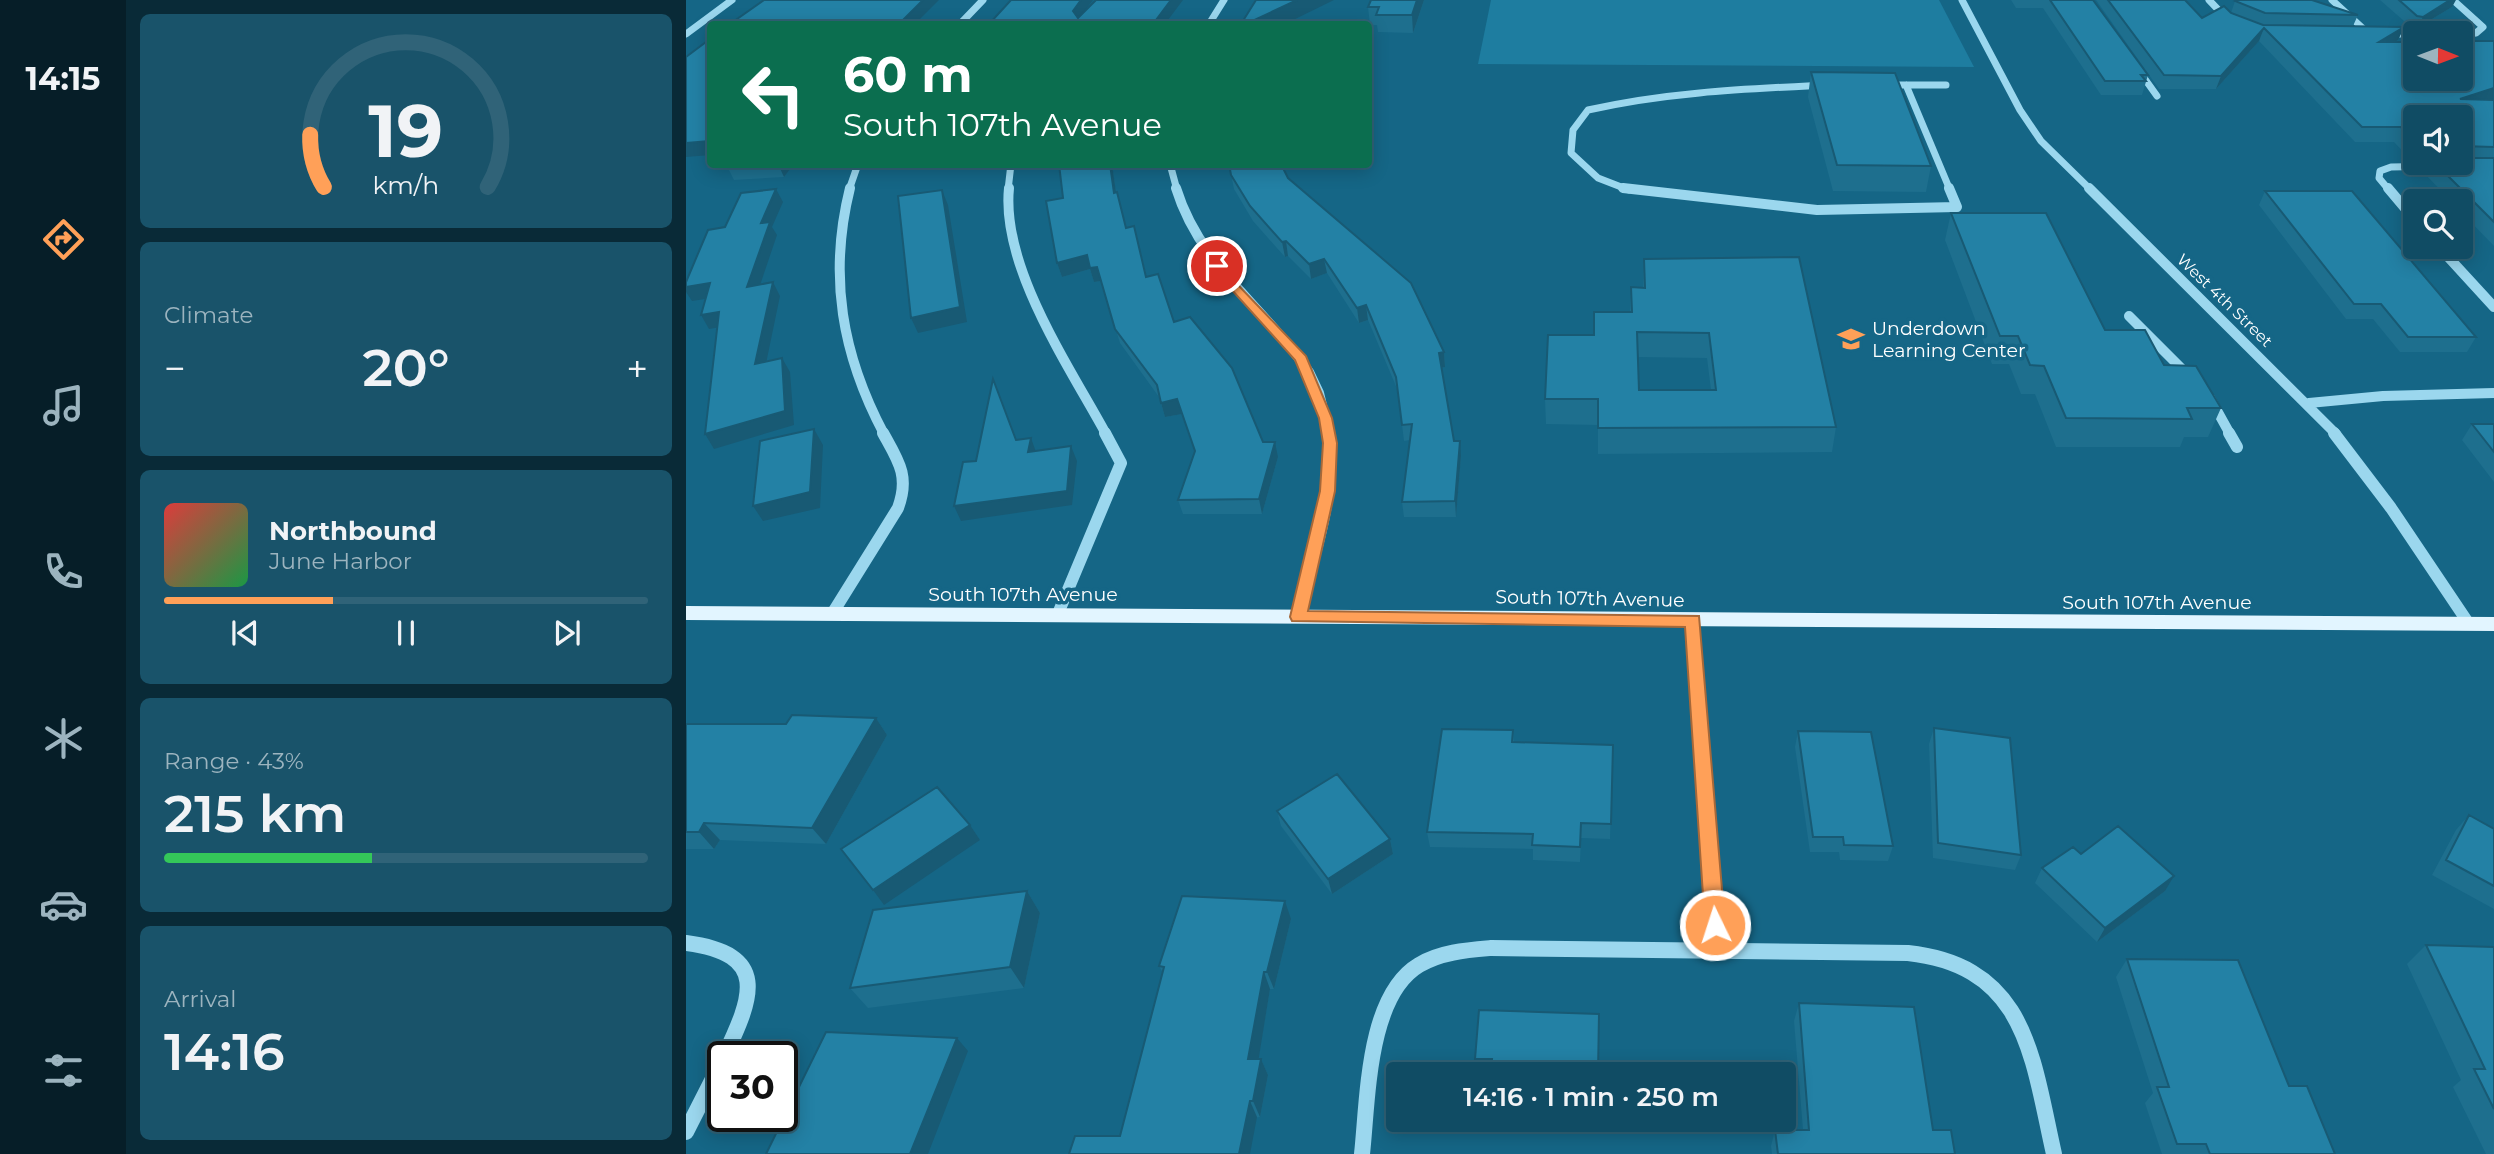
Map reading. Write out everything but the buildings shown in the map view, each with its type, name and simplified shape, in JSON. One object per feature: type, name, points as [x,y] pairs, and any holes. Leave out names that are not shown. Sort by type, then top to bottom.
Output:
[{"type":"main road","name":"South 107th Avenue","points":[[686,613],[2494,624]]},
{"type":"street","points":[[686,34],[732,0]]},
{"type":"street","points":[[963,21],[984,0]]},
{"type":"street","points":[[1211,21],[1224,0]]},
{"type":"street","name":"West 4th Street","points":[[1962,0],[2020,110],[2041,141],[2309,403],[2372,480],[2469,624]]},
{"type":"street","points":[[2209,0],[2236,25]]},
{"type":"street","points":[[2332,0],[2369,34]]},
{"type":"street","points":[[2453,0],[2481,23],[2482,31],[2473,32]]},
{"type":"street","points":[[2355,34],[2403,34]]},
{"type":"street","points":[[2134,64],[2157,96]]},
{"type":"street","points":[[1836,85],[1716,90],[1632,100],[1588,110],[1573,130],[1571,153],[1582,167],[1602,184],[1632,191],[1816,210],[1958,207],[1906,85]]},
{"type":"street","points":[[1878,85],[1946,85]]},
{"type":"street","points":[[2403,167],[2380,171],[2379,178],[2403,207]]},
{"type":"street","points":[[832,614],[898,508],[904,492],[905,477],[861,386],[841,316],[838,294],[840,234],[857,168]]},
{"type":"street","points":[[1011,168],[1007,205],[1023,279],[1121,463],[1057,616]]},
{"type":"street","points":[[1171,168],[1177,194],[1198,238],[1229,281],[1274,326],[1301,359],[1325,418],[1330,443],[1328,491],[1298,617]]},
{"type":"street","points":[[2450,259],[2494,307]]},
{"type":"street","points":[[2129,316],[2193,380]]},
{"type":"street","points":[[2202,390],[2211,399],[2237,447]]},
{"type":"street","points":[[2309,403],[2383,396],[2494,393]]},
{"type":"street","points":[[1693,621],[1717,951]]},
{"type":"street","points":[[686,943],[714,946],[734,954],[745,969],[749,988],[744,1012],[731,1041]]},
{"type":"street","points":[[1362,1154],[1382,1018],[1392,993],[1410,970],[1434,958],[1491,948],[1917,954],[1965,966],[1988,982],[2006,1001],[2021,1031],[2054,1154]]},
{"type":"street","points":[[686,1132],[707,1090]]},
{"type":"shaded area","points":[[1491,0],[1939,0],[1974,67],[1478,64]]},
{"type":"place","name":"Underdown Learning Center","points":[[1851,339]]},
{"type":"route","points":[[1217,266],[1242,296],[1289,341],[1311,375],[1325,418],[1330,443],[1328,491],[1298,617],[1693,621],[1715,925]]}]
